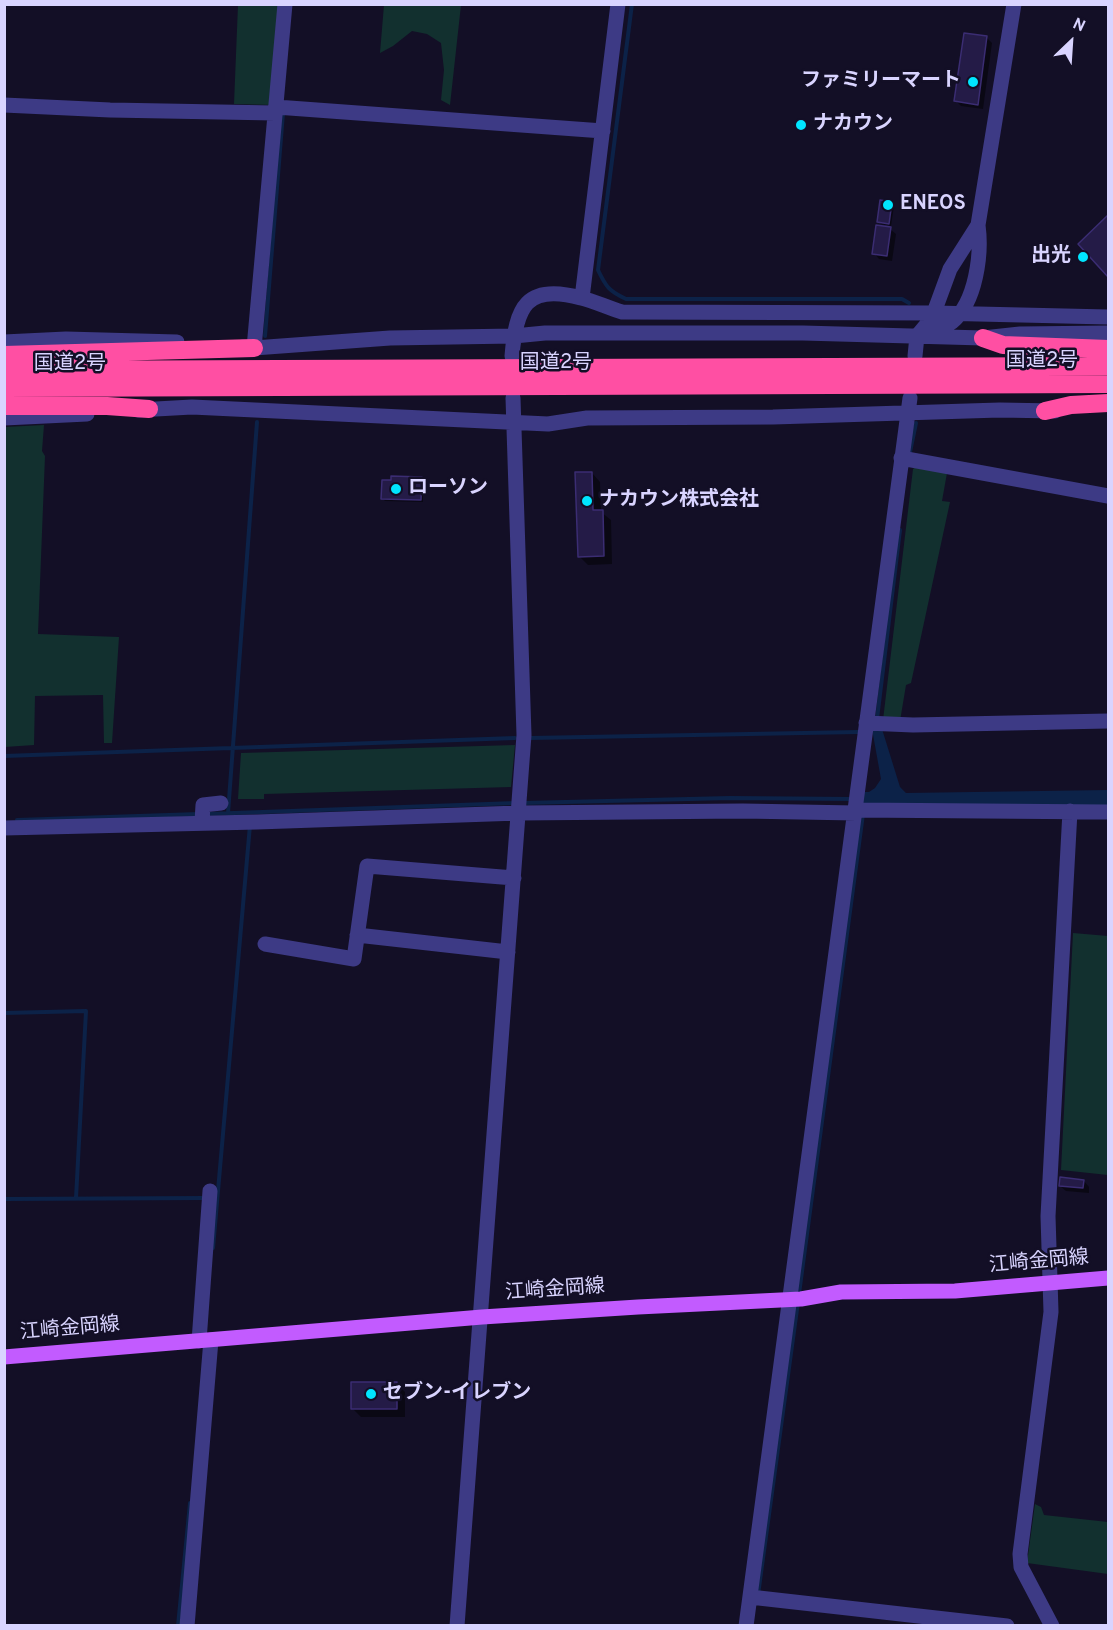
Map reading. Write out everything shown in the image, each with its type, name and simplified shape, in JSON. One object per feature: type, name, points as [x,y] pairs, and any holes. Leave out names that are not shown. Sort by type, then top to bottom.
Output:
[{"type":"highway","points":[[983,338],[1003,345],[1108,349]]},
{"type":"highway","points":[[4,354],[254,348]]},
{"type":"highway","name":"国道2号","points":[[4,370],[1108,366]]},
{"type":"highway","name":"国道2号","points":[[4,388],[1108,384]]},
{"type":"highway","points":[[1045,411],[1071,405],[1108,403]]},
{"type":"highway","points":[[4,406],[107,406],[149,409]]},
{"type":"main road","name":"江崎金岡線","points":[[4,1357],[482,1317],[795,1300],[841,1292],[955,1291],[1108,1278]]},
{"type":"street","points":[[254,348],[279,109],[285,4]]},
{"type":"street","points":[[582,298],[618,4]]},
{"type":"street","points":[[917,336],[948,325],[965,309],[980,261],[978,225],[1014,4]]},
{"type":"street","points":[[4,105],[110,110],[279,109],[603,131]]},
{"type":"street","points":[[915,356],[917,336],[935,313],[942,286],[950,269],[978,225]]},
{"type":"street","points":[[512,356],[516,323],[523,308],[530,299],[544,293],[582,298],[602,307],[622,312],[935,313],[965,309],[1108,317]]},
{"type":"street","points":[[965,309],[983,338]]},
{"type":"street","points":[[4,342],[121,340],[254,348],[390,338],[514,336],[545,333],[803,333],[983,338],[1020,334],[1108,333]]},
{"type":"street","points":[[457,1626],[524,735],[513,398]]},
{"type":"street","points":[[746,1626],[755,1597],[859,807],[873,723],[906,459],[910,406]]},
{"type":"street","points":[[4,418],[192,407],[548,424],[587,418],[773,417],[910,406],[988,411],[1108,412]]},
{"type":"street","points":[[906,459],[1108,496]]},
{"type":"street","points":[[873,723],[913,725],[1108,721]]},
{"type":"street","points":[[202,816],[203,805],[221,803]]},
{"type":"street","points":[[4,828],[202,816],[251,822],[519,812],[859,807],[1108,812]]},
{"type":"street","points":[[1052,1626],[1021,1567],[1020,1554],[1051,1312],[1048,1216],[1070,811]]},
{"type":"street","points":[[265,945],[354,959],[367,866],[514,878]]},
{"type":"street","points":[[357,935],[508,952]]},
{"type":"street","points":[[187,1626],[205,1341],[210,1191]]},
{"type":"street","points":[[755,1597],[1007,1626]]},
{"type":"green space","points":[[238,5],[282,5],[274,105],[234,104]]},
{"type":"green space","points":[[384,5],[461,5],[450,105],[441,100],[444,70],[441,43],[427,34],[412,31],[380,53]]},
{"type":"green space","points":[[44,425],[42,451],[45,456],[38,634],[119,637],[112,743],[104,743],[103,695],[35,696],[34,745],[5,747],[5,427]]},
{"type":"green space","points":[[917,466],[947,473],[942,501],[950,502],[911,683],[906,685],[900,721],[883,720],[913,469]]},
{"type":"green space","points":[[515,745],[511,787],[264,794],[264,799],[238,799],[241,753]]},
{"type":"green space","points":[[1073,933],[1108,936],[1108,1175],[1061,1170]]},
{"type":"green space","points":[[1035,1504],[1041,1507],[1044,1515],[1108,1522],[1108,1574],[1027,1563]]},
{"type":"water","points":[[872,729],[882,729],[900,787],[906,793],[1108,790],[1108,810],[862,807],[864,792],[875,788],[881,779]]},
{"type":"building","points":[[964,33],[987,36],[978,105],[954,101]]},
{"type":"building","points":[[880,200],[892,202],[889,224],[877,222]]},
{"type":"building","points":[[1108,215],[1108,277],[1078,244]]},
{"type":"building","points":[[876,225],[891,227],[887,256],[872,254]]},
{"type":"building","points":[[575,472],[592,472],[593,510],[603,510],[604,556],[578,557]]},
{"type":"building","points":[[391,476],[422,477],[421,500],[381,499],[382,480],[391,480]]},
{"type":"building","points":[[1060,1177],[1084,1180],[1083,1188],[1059,1186]]},
{"type":"building","points":[[351,1382],[397,1382],[397,1409],[351,1409]]},
{"type":"waterway","points":[[632,4],[598,270],[609,288],[626,299],[902,299],[909,303]]},
{"type":"waterway","points":[[265,336],[283,113]]},
{"type":"waterway","points":[[228,813],[257,422]]},
{"type":"waterway","points":[[910,452],[916,423]]},
{"type":"waterway","points":[[877,719],[900,530]]},
{"type":"waterway","points":[[530,738],[858,732]]},
{"type":"waterway","points":[[4,756],[515,738]]},
{"type":"waterway","points":[[524,803],[730,798],[852,799]]},
{"type":"waterway","points":[[206,814],[516,803]]},
{"type":"waterway","points":[[17,820],[199,814]]},
{"type":"waterway","points":[[799,1294],[863,814]]},
{"type":"waterway","points":[[213,1248],[250,825]]},
{"type":"waterway","points":[[4,1013],[86,1011],[76,1198]]},
{"type":"waterway","points":[[4,1199],[205,1198]]},
{"type":"waterway","points":[[758,1595],[798,1302]]},
{"type":"waterway","points":[[178,1626],[190,1503]]},
{"type":"place","name":"ファミリーマート","points":[[973,82]]},
{"type":"place","name":"ナカウン","points":[[801,125]]},
{"type":"place","name":"ENEOS","points":[[888,205]]},
{"type":"place","name":"出光","points":[[1083,257]]},
{"type":"place","name":"ローソン","points":[[396,489]]},
{"type":"place","name":"ナカウン株式会社","points":[[587,501]]},
{"type":"place","name":"セブン-イレブン","points":[[371,1394]]}]
